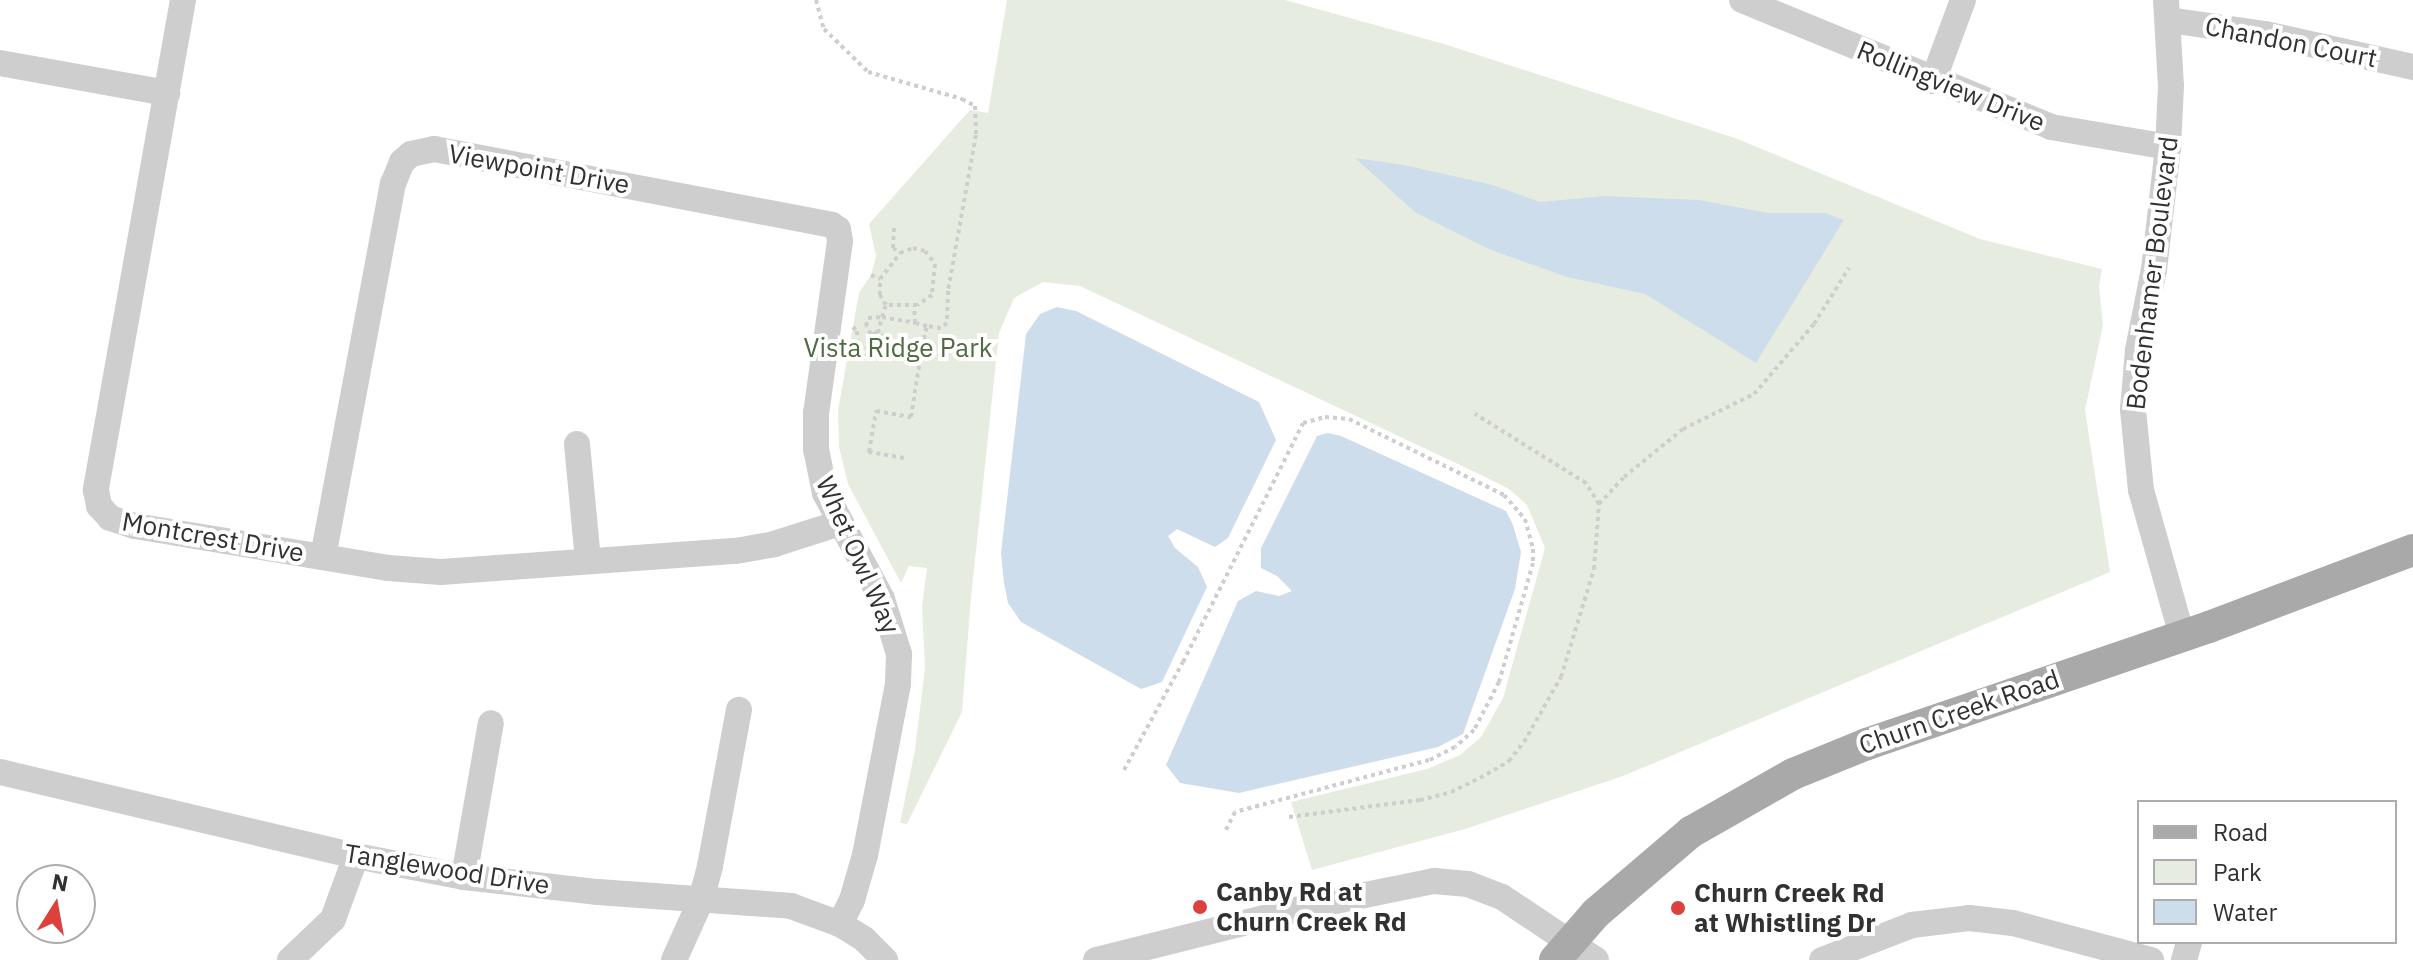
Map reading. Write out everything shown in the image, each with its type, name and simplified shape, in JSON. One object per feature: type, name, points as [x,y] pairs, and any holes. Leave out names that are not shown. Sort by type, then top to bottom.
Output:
[{"type":"main road","name":"Churn Creek Road","points":[[1574,954],[1623,887],[1691,832],[1770,785],[1867,744],[2182,636],[2413,550]]},
{"type":"street","name":"Montcrest Drive","points":[[183,0],[96,490],[99,506],[110,518],[127,524],[323,557],[432,572],[736,551],[774,544],[840,523]]},
{"type":"street","name":"Rollingview Drive","points":[[1742,0],[2051,127],[2168,147]]},
{"type":"street","points":[[1933,81],[1963,0]]},
{"type":"street","name":"Chandon Court","points":[[2168,10],[2413,67]]},
{"type":"street","name":"Bodenhamer Boulevard","points":[[2168,10],[2168,147],[2154,269],[2138,350],[2133,410],[2141,490],[2182,636]]},
{"type":"street","points":[[0,63],[167,93]]},
{"type":"street","name":"Viewpoint Drive","points":[[323,557],[393,184],[402,162],[411,154],[434,149],[821,221],[838,229]]},
{"type":"street","name":"Whet Owl Way","points":[[838,229],[840,241],[815,431],[822,480],[840,523],[886,608],[899,654],[898,684],[865,855],[852,900],[840,924]]},
{"type":"street","points":[[577,444],[588,560]]},
{"type":"street","points":[[674,960],[701,900],[739,710]]},
{"type":"street","points":[[464,877],[491,723]]},
{"type":"street","name":"Tanglewood Drive","points":[[0,772],[356,856],[464,877],[791,906],[840,924],[864,939],[885,960]]},
{"type":"street","points":[[292,959],[333,919],[356,856]]},
{"type":"street","points":[[1096,960],[1311,906],[1434,881],[1487,890],[1574,954]]},
{"type":"street","points":[[1822,960],[1866,940],[1912,925],[1969,918],[2013,923],[2151,960]]},
{"type":"path","points":[[816,0],[817,13],[829,37],[868,72],[962,99],[975,106],[976,135],[948,291],[947,323],[941,328],[882,317],[868,318],[866,326],[871,334],[866,356],[860,356],[857,331],[853,327]]},
{"type":"path","points":[[894,228],[893,248],[900,253]]},
{"type":"path","points":[[878,333],[886,305],[880,295],[880,279],[900,253],[913,248],[925,251],[935,264],[932,295],[914,306],[886,305]]},
{"type":"path","points":[[1599,504],[1624,477],[1683,429],[1710,412],[1754,394],[1814,324],[1849,268]]},
{"type":"path","points":[[871,275],[880,279]]},
{"type":"path","points":[[914,306],[915,323]]},
{"type":"path","points":[[904,458],[869,452],[876,411],[911,417],[927,326]]},
{"type":"path","points":[[878,333],[888,343],[922,347]]},
{"type":"path","points":[[871,334],[878,333]]},
{"type":"path","points":[[1289,817],[1420,800],[1451,792],[1509,761],[1549,703],[1575,641],[1594,569],[1599,504],[1586,483],[1577,476],[1475,414]]},
{"type":"path","points":[[1124,770],[1183,662],[1303,423],[1325,417],[1349,419],[1504,495],[1525,519],[1533,549],[1533,563],[1499,682],[1474,730],[1455,747],[1429,760],[1235,812],[1226,830]]},
{"type":"green space","name":"Vista Ridge Park","points":[[1007,0],[1285,0],[1444,44],[1735,138],[1980,239],[2102,269],[2099,286],[2103,325],[2085,410],[2110,572],[1623,776],[1465,829],[1312,870],[1291,802],[1427,769],[1460,755],[1481,737],[1503,698],[1545,548],[1527,505],[1509,489],[1479,474],[1080,286],[1043,282],[1014,298],[999,333],[962,712],[907,824],[900,823],[915,750],[925,668],[922,606],[927,568],[909,566],[901,583],[848,484],[839,447],[838,410],[859,293],[871,275],[876,256],[869,224],[970,110],[988,113]]},
{"type":"water","points":[[1355,158],[1404,165],[1493,185],[1540,202],[1605,196],[1699,200],[1768,213],[1825,213],[1844,220],[1756,363],[1645,294],[1567,277],[1491,250],[1416,213]]},
{"type":"water","points":[[1057,307],[1076,311],[1259,402],[1276,440],[1228,538],[1215,547],[1177,529],[1168,536],[1175,548],[1198,567],[1207,587],[1162,682],[1141,689],[1021,622],[1008,603],[1001,553],[1026,334],[1040,314]]},
{"type":"water","points":[[1328,433],[1341,436],[1506,511],[1513,525],[1521,552],[1515,589],[1463,734],[1438,747],[1239,793],[1180,783],[1166,765],[1238,601],[1256,591],[1279,596],[1292,591],[1277,576],[1261,568],[1261,548],[1317,436]]},
{"type":"place","name":"Canby Rd at Churn Creek Rd","points":[[1200,907]]},
{"type":"place","name":"Churn Creek Rd at Whistling Dr","points":[[1678,908]]}]
